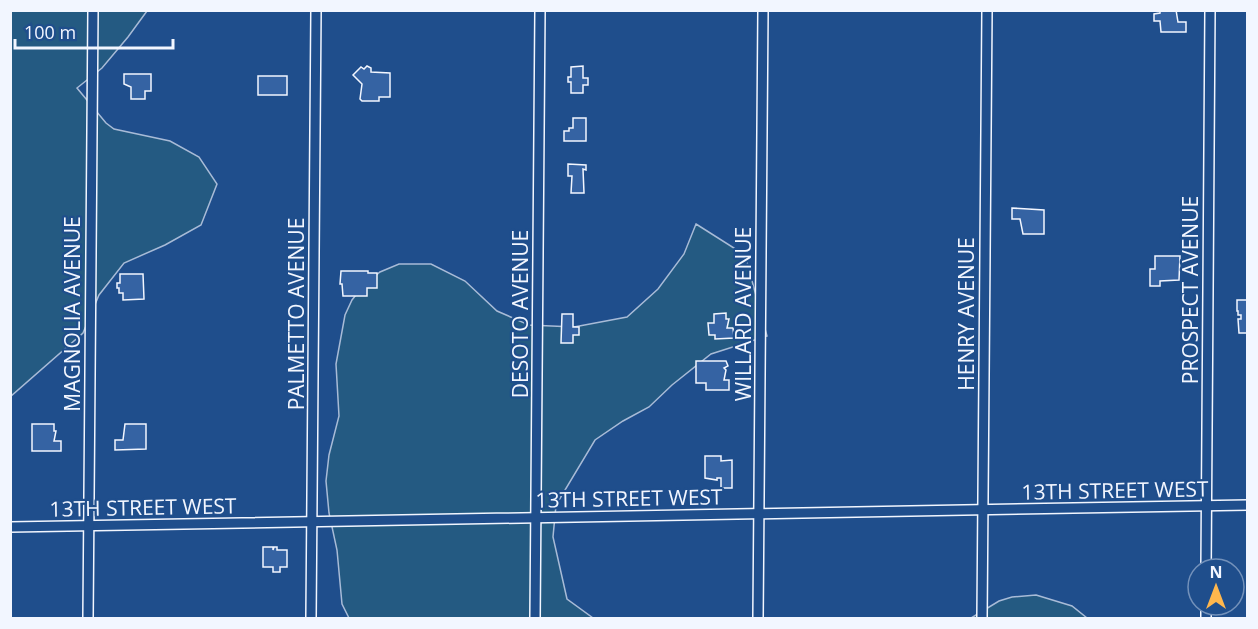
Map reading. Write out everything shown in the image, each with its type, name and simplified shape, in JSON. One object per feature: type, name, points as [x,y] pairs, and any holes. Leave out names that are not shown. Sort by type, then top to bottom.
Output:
[{"type":"street","name":"MAGNOLIA AVENUE","points":[[88,618],[93,10]]},
{"type":"street","name":"PALMETTO AVENUE","points":[[312,618],[316,10]]},
{"type":"street","name":"DESOTO AVENUE","points":[[535,618],[540,10]]},
{"type":"street","name":"WILLARD AVENUE","points":[[758,618],[763,10]]},
{"type":"street","name":"HENRY AVENUE","points":[[982,618],[987,10]]},
{"type":"street","name":"PROSPECT AVENUE","points":[[1206,557],[1210,10]]},
{"type":"street","name":"13TH STREET WEST","points":[[10,527],[1248,505]]},
{"type":"shaded area","points":[[11,11],[147,11],[102,68],[77,88],[106,123],[114,129],[170,141],[199,157],[217,184],[201,225],[165,245],[124,263],[99,295],[83,333],[11,396]]},
{"type":"shaded area","points":[[696,224],[745,255],[767,336],[711,354],[649,407],[595,440],[556,505],[553,537],[567,599],[593,618],[349,618],[342,604],[337,550],[329,513],[326,481],[329,455],[339,416],[336,364],[345,315],[352,300],[363,286],[380,272],[399,264],[431,264],[465,281],[497,311],[529,325],[574,327],[627,317],[658,289],[684,254]]},
{"type":"shaded area","points":[[1036,595],[1072,606],[1087,618],[971,618],[999,601],[1012,597]]},
{"type":"building","points":[[1160,10],[1176,10],[1178,22],[1186,22],[1186,32],[1161,32],[1160,21],[1154,21],[1154,14],[1160,13]]},
{"type":"building","points":[[367,66],[371,68],[371,72],[390,73],[390,97],[379,97],[379,101],[360,99],[362,84],[353,75],[361,67],[364,69]]},
{"type":"building","points":[[583,66],[583,78],[588,78],[588,85],[583,85],[583,93],[571,93],[571,82],[568,82],[568,77],[571,77],[571,67]]},
{"type":"building","points":[[124,74],[151,74],[151,91],[145,91],[145,99],[131,99],[131,87],[124,84]]},
{"type":"building","points":[[258,76],[287,76],[287,95],[258,95]]},
{"type":"building","points":[[573,118],[586,118],[586,141],[564,141],[564,131],[573,128]]},
{"type":"building","points":[[568,164],[586,165],[586,170],[583,169],[584,193],[571,193],[572,176],[568,176]]},
{"type":"building","points":[[1012,208],[1044,210],[1044,234],[1023,234],[1020,219],[1012,219]]},
{"type":"building","points":[[1155,256],[1180,256],[1179,280],[1160,281],[1160,286],[1150,286],[1150,269],[1155,269]]},
{"type":"building","points":[[341,271],[377,273],[377,288],[367,288],[367,296],[343,296],[342,284],[340,284]]},
{"type":"building","points":[[120,274],[143,274],[144,299],[123,300],[123,293],[119,293],[119,288],[117,288],[117,283],[120,283]]},
{"type":"building","points":[[1237,300],[1248,300],[1248,333],[1239,333],[1238,319],[1241,319],[1241,315],[1238,315]]},
{"type":"building","points":[[726,313],[726,319],[729,319],[727,328],[733,328],[734,338],[715,339],[715,335],[709,335],[708,323],[714,323],[714,314]]},
{"type":"building","points":[[562,314],[573,314],[573,327],[579,327],[579,335],[573,335],[573,343],[561,343]]},
{"type":"building","points":[[696,361],[726,361],[728,366],[724,368],[726,370],[724,380],[729,380],[729,390],[706,390],[706,383],[696,383]]},
{"type":"building","points":[[32,424],[54,424],[54,431],[56,431],[54,441],[61,441],[61,451],[32,451]]},
{"type":"building","points":[[125,424],[146,424],[146,449],[115,450],[115,440],[123,440]]},
{"type":"building","points":[[705,456],[721,456],[721,461],[732,460],[732,488],[721,488],[721,478],[717,480],[705,478]]},
{"type":"building","points":[[263,547],[287,550],[287,567],[280,567],[280,572],[273,572],[273,567],[263,567]]}]
